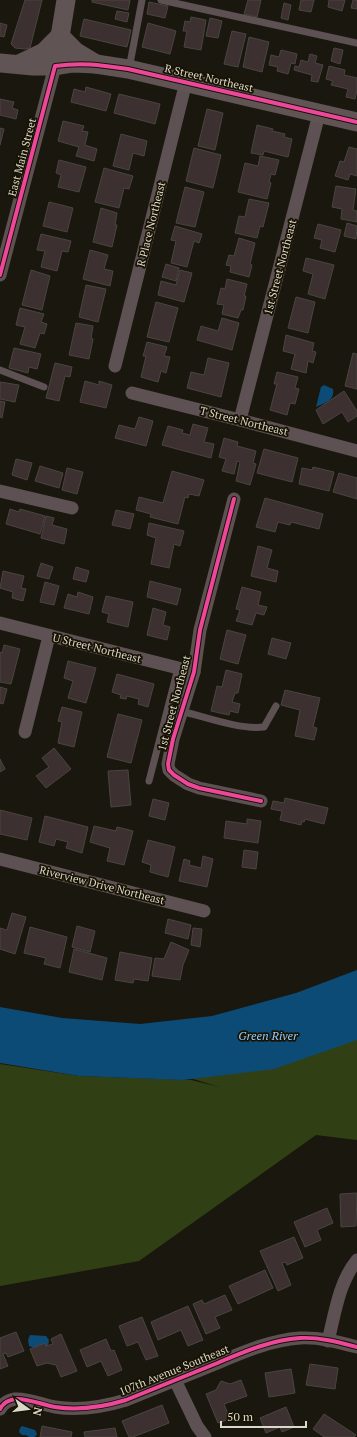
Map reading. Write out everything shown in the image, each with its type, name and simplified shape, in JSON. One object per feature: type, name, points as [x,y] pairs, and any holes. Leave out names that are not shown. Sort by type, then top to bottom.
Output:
[{"type":"street","name":"East Main Street","points":[[0,275],[55,66],[66,0]]},
{"type":"street","points":[[9,64],[44,52],[60,36],[76,52],[96,64]]},
{"type":"street","name":"R Street Northeast","points":[[9,64],[55,66],[73,63],[96,64],[128,69],[357,122]]},
{"type":"street","name":"R Place Northeast","points":[[115,366],[186,82]]},
{"type":"street","name":"1st Street Northeast","points":[[240,420],[320,114]]},
{"type":"street","name":"T Street Northeast","points":[[132,393],[357,451]]},
{"type":"street","points":[[0,491],[72,508]]},
{"type":"street","name":"1st Street Northeast","points":[[234,499],[200,630],[194,672],[168,757],[168,767],[174,775],[184,782],[200,788],[261,801]]},
{"type":"street","name":"U Street Northeast","points":[[0,623],[194,672]]},
{"type":"street","points":[[25,732],[49,636]]},
{"type":"street","name":"Riverview Drive Northeast","points":[[0,859],[204,911]]},
{"type":"street","points":[[328,1341],[341,1290],[349,1270],[357,1260]]},
{"type":"street","name":"107th Avenue Southeast","points":[[0,1409],[7,1402],[16,1399],[64,1408],[108,1406],[236,1356],[271,1344],[299,1338],[311,1338],[357,1347]]},
{"type":"street","points":[[176,1380],[197,1426],[204,1437]]},
{"type":"lane","points":[[128,69],[142,0]]},
{"type":"lane","points":[[161,0],[357,43]]},
{"type":"lane","points":[[0,370],[44,387]]},
{"type":"lane","points":[[149,781],[178,668]]},
{"type":"lane","points":[[182,711],[236,725],[255,728],[264,727],[276,706]]},
{"type":"green space","points":[[357,1018],[357,1140],[316,1135],[139,1261],[0,1286],[0,1064],[79,1076],[191,1080],[219,1087],[130,1059]]},
{"type":"water","points":[[324,385],[333,389],[331,399],[316,407],[321,387]]},
{"type":"water","name":"Green River","points":[[357,970],[357,1040],[274,1069],[183,1080],[79,1076],[0,1063],[0,1007],[62,1018],[140,1024],[212,1016],[296,993]]},
{"type":"water","points":[[30,1335],[46,1336],[49,1340],[48,1346],[35,1348],[29,1346],[28,1340]]},
{"type":"water","points":[[22,1426],[35,1430],[37,1434],[35,1437],[22,1435],[19,1432]]},
{"type":"building","points":[[25,0],[42,0],[30,48],[15,48],[11,44]]},
{"type":"building","points":[[92,0],[130,0],[128,10],[92,2]]},
{"type":"building","points":[[248,0],[261,0],[257,17],[244,14]]},
{"type":"building","points":[[301,0],[314,0],[311,12],[299,10]]},
{"type":"building","points":[[329,0],[345,0],[342,11],[328,7]]},
{"type":"building","points":[[353,0],[357,0],[357,9],[351,8]]},
{"type":"building","points":[[149,2],[168,6],[165,18],[147,14]]},
{"type":"building","points":[[284,3],[291,5],[288,20],[281,18]]},
{"type":"building","points":[[117,11],[129,13],[127,22],[115,19]]},
{"type":"building","points":[[191,17],[206,20],[201,50],[184,47],[187,31],[183,31],[185,21],[190,22]]},
{"type":"building","points":[[210,18],[222,21],[218,38],[206,36]]},
{"type":"building","points":[[84,19],[131,30],[127,47],[80,36]]},
{"type":"building","points":[[0,23],[7,25],[4,37],[0,36]]},
{"type":"building","points":[[148,23],[176,31],[170,54],[142,47]]},
{"type":"building","points":[[232,31],[246,34],[238,67],[224,64]]},
{"type":"building","points":[[249,37],[269,42],[262,72],[243,67]]},
{"type":"building","points":[[334,48],[343,50],[340,64],[331,61]]},
{"type":"building","points":[[281,50],[297,54],[295,64],[291,63],[288,74],[277,71],[278,67],[269,65],[271,55],[279,57]]},
{"type":"building","points":[[310,54],[317,56],[315,63],[323,65],[318,82],[311,81],[312,75],[294,70],[295,66],[299,67],[301,60],[308,62]]},
{"type":"building","points":[[329,66],[345,70],[344,75],[357,78],[355,99],[346,97],[348,89],[331,85],[333,81],[326,79]]},
{"type":"building","points":[[86,87],[111,94],[106,111],[71,102],[74,89],[85,92]]},
{"type":"building","points":[[119,94],[160,104],[155,124],[114,113]]},
{"type":"building","points":[[0,99],[14,102],[12,108],[18,110],[16,119],[0,115]]},
{"type":"building","points":[[207,109],[223,113],[215,150],[198,146]]},
{"type":"building","points":[[63,121],[84,126],[82,131],[88,132],[85,145],[97,149],[94,161],[76,156],[79,147],[58,141]]},
{"type":"building","points":[[257,125],[273,129],[272,131],[285,134],[284,137],[292,139],[288,157],[264,151],[263,155],[251,153]]},
{"type":"building","points":[[0,128],[4,129],[0,145]]},
{"type":"building","points":[[121,134],[147,141],[144,156],[133,153],[129,170],[113,166]]},
{"type":"building","points":[[349,147],[357,149],[357,176],[350,174],[348,180],[335,176],[340,161],[344,162]]},
{"type":"building","points":[[194,148],[221,155],[213,188],[186,181]]},
{"type":"building","points":[[260,156],[279,160],[275,175],[271,174],[269,182],[271,183],[267,199],[238,192],[245,163],[258,166]]},
{"type":"building","points":[[59,160],[86,167],[79,192],[58,187],[61,175],[56,173]]},
{"type":"building","points":[[104,168],[133,176],[129,189],[124,188],[119,208],[95,202]]},
{"type":"building","points":[[336,186],[356,189],[353,210],[357,211],[357,222],[341,219],[342,209],[332,207]]},
{"type":"building","points":[[185,187],[204,192],[195,227],[176,223]]},
{"type":"building","points":[[249,199],[269,203],[263,227],[260,226],[257,238],[235,233],[239,216],[245,217]]},
{"type":"building","points":[[49,202],[73,208],[67,232],[43,226]]},
{"type":"building","points":[[101,208],[117,213],[115,225],[117,225],[112,247],[93,242]]},
{"type":"building","points":[[347,223],[357,226],[356,239],[344,236]]},
{"type":"building","points":[[318,224],[341,230],[335,252],[320,248],[322,240],[314,238]]},
{"type":"building","points":[[175,226],[202,234],[199,243],[194,241],[187,267],[171,263],[176,241],[171,240]]},
{"type":"building","points":[[41,234],[71,241],[68,252],[62,251],[57,271],[41,267],[45,251],[37,250]]},
{"type":"building","points":[[239,238],[255,243],[250,264],[252,265],[249,277],[230,272],[231,266],[226,265],[229,255],[234,256]]},
{"type":"building","points":[[90,250],[108,255],[104,269],[113,271],[110,286],[83,279]]},
{"type":"building","points":[[306,258],[334,265],[325,299],[308,294],[313,274],[303,271]]},
{"type":"building","points":[[166,264],[179,268],[176,281],[162,277]]},
{"type":"building","points":[[31,270],[50,276],[42,310],[22,305]]},
{"type":"building","points":[[180,270],[192,273],[184,302],[158,295],[161,281],[176,285]]},
{"type":"building","points":[[227,279],[247,284],[243,310],[241,310],[238,318],[222,314],[224,305],[217,304],[221,288],[225,289]]},
{"type":"building","points":[[86,285],[106,289],[98,322],[79,317]]},
{"type":"building","points":[[296,297],[315,302],[308,333],[288,328]]},
{"type":"building","points":[[156,302],[178,308],[169,342],[147,337]]},
{"type":"building","points":[[20,308],[44,314],[41,322],[47,324],[44,334],[40,333],[35,348],[20,344],[25,327],[16,325]]},
{"type":"building","points":[[222,318],[239,323],[232,350],[197,340],[201,326],[218,331]]},
{"type":"building","points":[[76,323],[93,326],[91,338],[93,339],[89,359],[69,355]]},
{"type":"building","points":[[286,335],[314,343],[312,351],[316,352],[313,363],[308,361],[306,373],[291,369],[295,354],[283,351]]},
{"type":"building","points":[[147,342],[167,347],[164,356],[170,357],[166,373],[161,371],[158,382],[141,377],[146,356],[143,356]]},
{"type":"building","points":[[14,348],[41,354],[37,369],[29,367],[28,373],[9,368]]},
{"type":"building","points":[[353,353],[357,354],[357,389],[345,386]]},
{"type":"building","points":[[208,358],[229,363],[221,397],[187,388],[191,372],[204,375]]},
{"type":"building","points":[[55,363],[72,367],[70,377],[65,376],[59,401],[46,398]]},
{"type":"building","points":[[277,372],[298,377],[295,388],[299,389],[295,404],[290,403],[287,415],[270,410],[277,384],[274,384]]},
{"type":"building","points":[[85,381],[99,385],[99,381],[112,385],[106,408],[80,402]]},
{"type":"building","points":[[0,382],[19,385],[15,402],[0,399]]},
{"type":"building","points":[[344,391],[357,411],[357,416],[348,422],[342,412],[323,424],[316,410]]},
{"type":"building","points":[[0,401],[5,402],[2,418],[0,417]]},
{"type":"building","points":[[139,417],[153,421],[146,446],[115,438],[119,425],[135,429]]},
{"type":"building","points":[[193,424],[208,428],[204,442],[214,444],[211,458],[162,445],[168,426],[183,430],[182,433],[190,435]]},
{"type":"building","points":[[224,438],[238,442],[237,446],[256,451],[253,463],[256,464],[250,485],[236,481],[240,462],[237,461],[234,474],[222,471],[226,459],[219,457]]},
{"type":"building","points":[[264,449],[298,458],[292,482],[257,473]]},
{"type":"building","points":[[16,459],[32,463],[27,480],[12,475]]},
{"type":"building","points":[[40,466],[63,473],[59,488],[35,481]]},
{"type":"building","points":[[313,467],[334,472],[329,491],[299,484],[302,468],[312,470]]},
{"type":"building","points":[[67,468],[83,472],[77,494],[62,490]]},
{"type":"building","points":[[172,471],[204,480],[199,496],[189,494],[188,498],[185,497],[178,524],[150,517],[151,514],[136,510],[139,497],[163,503]]},
{"type":"building","points":[[339,473],[357,478],[357,499],[333,492]]},
{"type":"building","points":[[265,498],[323,514],[319,529],[291,522],[290,525],[278,522],[275,532],[256,527]]},
{"type":"building","points":[[10,509],[19,512],[20,509],[45,516],[40,534],[6,524]]},
{"type":"building","points":[[116,510],[134,514],[130,529],[112,525]]},
{"type":"building","points":[[46,516],[54,518],[52,525],[67,529],[64,544],[41,538]]},
{"type":"building","points":[[149,523],[184,531],[180,546],[174,544],[169,568],[151,564],[156,538],[147,535]]},
{"type":"building","points":[[258,546],[272,550],[267,568],[278,571],[276,582],[251,576]]},
{"type":"building","points":[[41,563],[53,567],[49,579],[37,576]]},
{"type":"building","points":[[76,567],[89,571],[86,582],[73,579]]},
{"type":"building","points":[[3,571],[24,576],[21,588],[26,589],[23,601],[12,598],[13,592],[0,588]]},
{"type":"building","points":[[150,581],[181,589],[177,605],[147,597]]},
{"type":"building","points":[[45,582],[59,586],[54,605],[40,602]]},
{"type":"building","points":[[242,587],[261,592],[258,605],[267,607],[264,615],[256,613],[252,625],[236,621],[240,610],[236,609]]},
{"type":"building","points":[[78,592],[93,597],[89,614],[64,608],[68,594],[77,597]]},
{"type":"building","points":[[106,596],[133,602],[128,627],[107,622],[109,614],[102,612]]},
{"type":"building","points":[[153,608],[166,612],[163,625],[170,627],[167,640],[147,635]]},
{"type":"building","points":[[227,630],[246,635],[238,664],[220,659]]},
{"type":"building","points":[[272,638],[291,643],[286,659],[268,654]]},
{"type":"building","points":[[4,645],[20,649],[11,684],[0,682],[0,652],[2,653]]},
{"type":"building","points":[[68,661],[96,668],[86,703],[68,698],[73,681],[64,678]]},
{"type":"building","points":[[226,670],[242,674],[238,693],[235,693],[232,702],[240,704],[238,713],[230,711],[229,715],[211,711],[217,686],[222,687]]},
{"type":"building","points":[[117,674],[154,684],[148,707],[138,704],[139,699],[127,696],[126,699],[120,698],[121,695],[112,692]]},
{"type":"building","points":[[0,687],[7,689],[3,704],[0,703]]},
{"type":"building","points":[[285,690],[320,698],[313,727],[317,728],[314,740],[295,736],[300,710],[281,705]]},
{"type":"building","points":[[62,707],[82,712],[74,747],[58,743],[62,722],[58,721]]},
{"type":"building","points":[[118,714],[142,720],[131,763],[107,757]]},
{"type":"building","points":[[54,748],[71,769],[46,788],[36,776],[49,767],[42,758]]},
{"type":"building","points":[[0,759],[5,769],[0,772]]},
{"type":"building","points":[[128,770],[131,805],[111,807],[108,771]]},
{"type":"building","points":[[285,798],[328,808],[324,824],[305,819],[304,822],[302,821],[301,825],[280,820],[282,811],[271,809],[273,801],[284,803]]},
{"type":"building","points":[[153,799],[169,803],[165,820],[149,816]]},
{"type":"building","points":[[0,810],[32,818],[27,840],[0,834]]},
{"type":"building","points":[[45,816],[88,827],[82,853],[66,848],[68,842],[56,839],[54,846],[39,842]]},
{"type":"building","points":[[247,819],[261,821],[258,843],[224,838],[226,821],[247,824]]},
{"type":"building","points":[[94,826],[116,831],[117,827],[133,831],[124,865],[107,861],[110,848],[90,842]]},
{"type":"building","points":[[148,840],[175,847],[168,877],[150,872],[151,865],[142,862]]},
{"type":"building","points":[[244,850],[258,852],[256,869],[242,867]]},
{"type":"building","points":[[203,856],[213,859],[207,887],[179,881],[184,859],[190,861],[189,865],[201,868]]},
{"type":"building","points":[[12,913],[26,917],[15,954],[0,949],[0,928],[7,930]]},
{"type":"building","points":[[168,919],[191,925],[188,939],[165,933]]},
{"type":"building","points":[[77,926],[95,931],[90,952],[72,947]]},
{"type":"building","points":[[30,927],[67,937],[60,968],[44,964],[46,958],[24,953]]},
{"type":"building","points":[[193,928],[202,929],[200,947],[191,945]]},
{"type":"building","points":[[171,942],[189,950],[183,965],[180,980],[152,976],[155,958],[164,959]]},
{"type":"building","points":[[74,949],[107,958],[102,980],[69,972]]},
{"type":"building","points":[[120,952],[152,958],[148,981],[134,979],[133,983],[115,980]]},
{"type":"building","points":[[357,1193],[356,1226],[341,1227],[340,1194]]},
{"type":"building","points":[[327,1208],[333,1223],[317,1230],[321,1240],[305,1247],[294,1222]]},
{"type":"building","points":[[294,1237],[303,1258],[287,1265],[286,1262],[282,1263],[291,1285],[278,1291],[260,1251]]},
{"type":"building","points":[[265,1270],[273,1288],[238,1304],[229,1286]]},
{"type":"building","points":[[225,1295],[232,1310],[215,1317],[220,1328],[206,1334],[193,1304],[202,1300],[204,1304]]},
{"type":"building","points":[[188,1306],[203,1340],[188,1346],[181,1330],[158,1340],[151,1322]]},
{"type":"building","points":[[142,1317],[158,1356],[146,1360],[138,1342],[127,1346],[119,1326]]},
{"type":"building","points":[[16,1332],[24,1351],[8,1357],[6,1353],[3,1354],[8,1366],[0,1369],[0,1338]]},
{"type":"building","points":[[61,1334],[77,1371],[61,1377],[56,1365],[47,1363],[37,1366],[30,1349],[45,1343],[46,1346],[53,1344],[51,1339]]},
{"type":"building","points":[[106,1339],[111,1351],[114,1350],[122,1370],[108,1376],[101,1361],[87,1367],[80,1350]]},
{"type":"building","points":[[310,1364],[338,1368],[335,1389],[306,1385]]},
{"type":"building","points":[[291,1369],[295,1393],[269,1397],[265,1373]]},
{"type":"building","points":[[241,1380],[247,1396],[224,1404],[230,1419],[218,1423],[206,1394],[216,1390],[221,1381],[230,1384]]},
{"type":"building","points":[[162,1405],[169,1423],[133,1437],[129,1437],[122,1421]]},
{"type":"building","points":[[286,1407],[294,1427],[282,1432],[280,1427],[266,1433],[260,1418]]},
{"type":"building","points":[[324,1414],[356,1435],[354,1437],[324,1437],[313,1429]]},
{"type":"building","points":[[42,1426],[72,1432],[71,1437],[40,1437]]},
{"type":"building","points":[[115,1428],[117,1437],[85,1437],[84,1432]]},
{"type":"cycle path","points":[[0,275],[55,66],[83,64],[128,69],[357,122]]},
{"type":"cycle path","points":[[234,499],[200,630],[194,672],[173,739],[168,764],[169,770],[188,784],[199,788],[261,801]]},
{"type":"cycle path","points":[[0,1409],[6,1402],[15,1399],[73,1409],[109,1405],[126,1400],[245,1351],[289,1339],[321,1339],[357,1347]]}]
